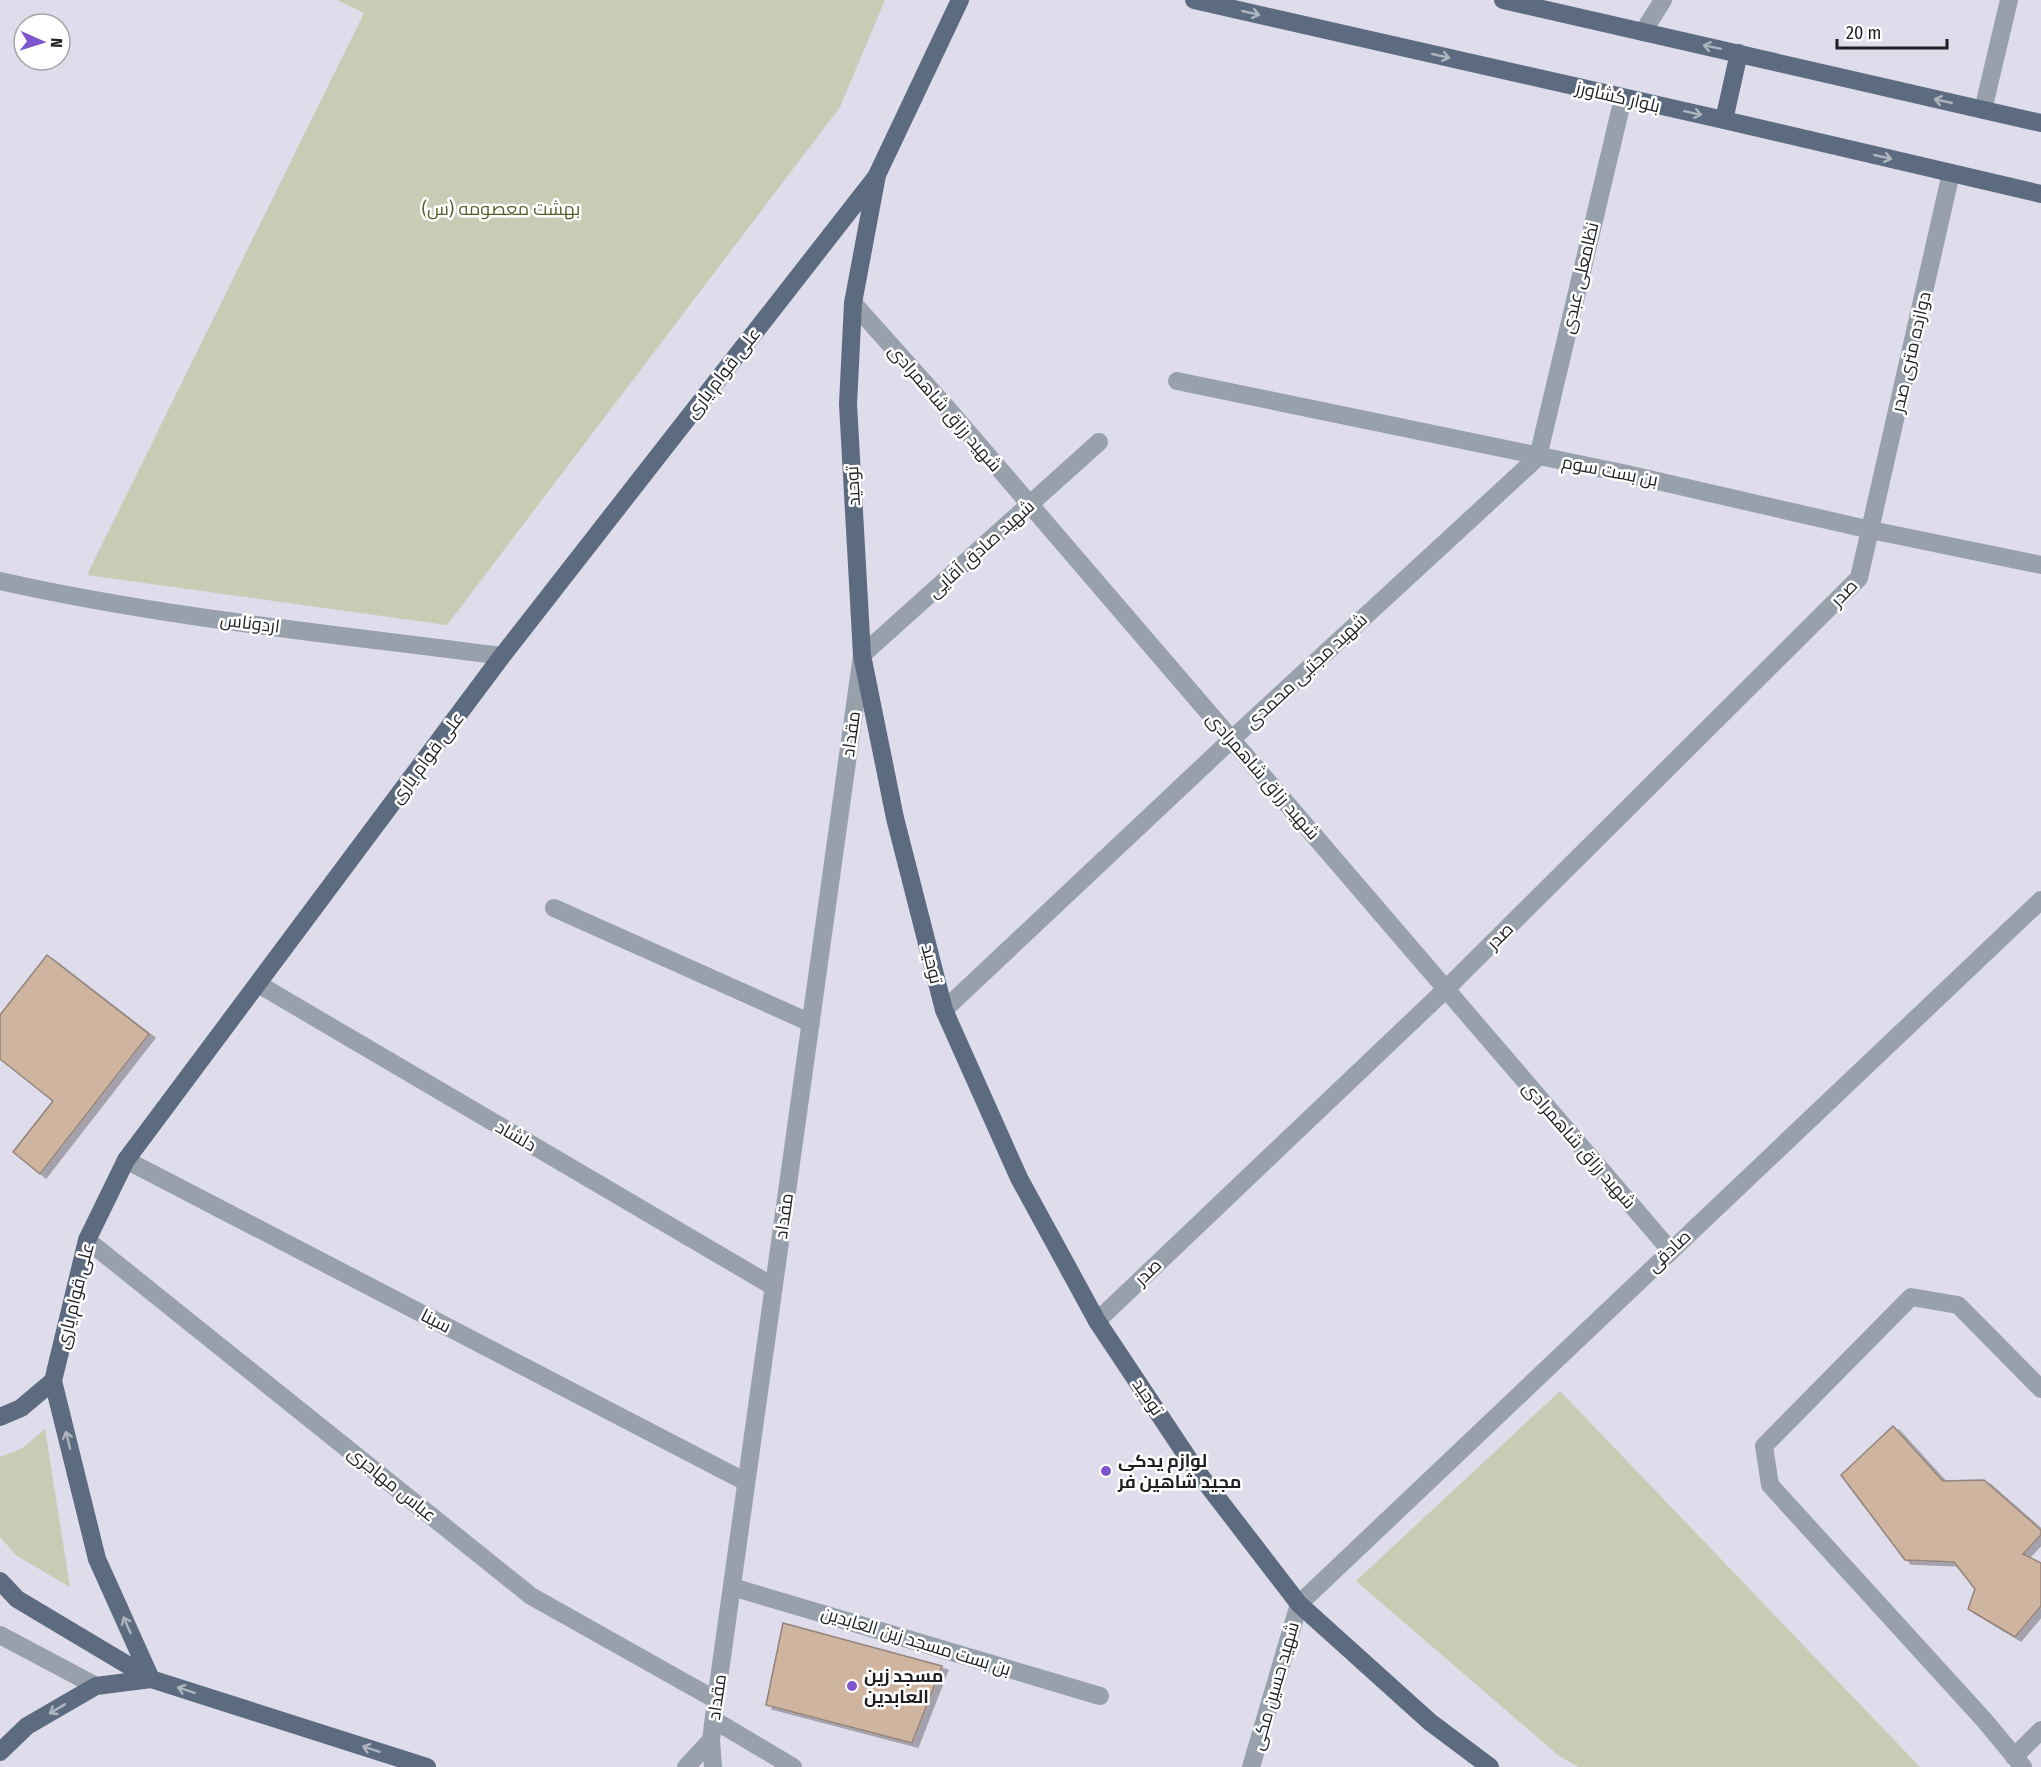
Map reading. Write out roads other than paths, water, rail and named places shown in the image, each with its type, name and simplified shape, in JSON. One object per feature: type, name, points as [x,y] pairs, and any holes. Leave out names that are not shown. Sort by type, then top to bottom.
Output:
[{"type":"main road","name":"توحید","points":[[960,0],[877,175],[853,303],[848,404],[862,655],[895,819],[944,1010],[1019,1178],[1097,1321],[1196,1470],[1299,1604],[1430,1722],[1490,1767]]},
{"type":"main road","name":"بلوار کشاورز","points":[[1194,0],[2041,194]]},
{"type":"main road","points":[[1503,0],[2041,123]]},
{"type":"main road","points":[[1724,120],[1739,53]]},
{"type":"main road","name":"علی قوام یاری","points":[[53,1381],[87,1240],[126,1160],[502,656],[877,175]]},
{"type":"main road","points":[[0,1417],[21,1408],[53,1381],[97,1559],[151,1679]]},
{"type":"main road","points":[[0,1581],[17,1599],[151,1679],[427,1767]]},
{"type":"main road","points":[[0,1752],[27,1726],[96,1686],[151,1679]]},
{"type":"street","points":[[1643,32],[1663,0]]},
{"type":"street","points":[[1983,110],[2009,0]]},
{"type":"street","name":"نظامعلی عبدی","points":[[1538,457],[1623,98]]},
{"type":"street","name":"دوازده متری صدر","points":[[1871,530],[1951,173]]},
{"type":"street","name":"شهید رزاق شاهمرادی","points":[[853,303],[947,408],[1670,1250]]},
{"type":"street","name":"بن بست سوم","points":[[1177,381],[1627,474],[1871,530],[2041,565]]},
{"type":"street","name":"شهید صادق آقایی","points":[[862,655],[1100,442]]},
{"type":"street","name":"شهید مجتبی محمدی","points":[[944,1010],[1538,457]]},
{"type":"street","name":"صدر","points":[[1097,1321],[1446,989],[1859,578],[1871,530]]},
{"type":"street","name":"اردوناس","points":[[0,581],[64,595],[173,613],[502,656]]},
{"type":"street","name":"مقداد","points":[[686,1767],[711,1740],[862,655]]},
{"type":"street","name":"صادقی","points":[[1299,1604],[1670,1250],[2039,905]]},
{"type":"street","points":[[554,908],[811,1023]]},
{"type":"street","name":"دلشاد","points":[[258,984],[774,1287]]},
{"type":"street","name":"سینا","points":[[126,1160],[746,1482]]},
{"type":"street","name":"عباس مهاجری","points":[[87,1240],[531,1596],[716,1700]]},
{"type":"street","points":[[2041,1389],[1958,1305],[1911,1297],[1764,1446],[1770,1485],[1985,1721],[2019,1762],[2041,1730]]},
{"type":"street","name":"بن بست مسجد زین العابدین","points":[[732,1587],[1100,1696]]},
{"type":"street","name":"شهید حسین مکی","points":[[1251,1767],[1299,1604]]},
{"type":"street","points":[[0,1635],[96,1686]]},
{"type":"street","points":[[714,1719],[793,1767]]},
{"type":"street","points":[[711,1740],[713,1767]]},
{"type":"place","name":"لوازم یدکی مجید شاهین فر","points":[[1106,1471]]},
{"type":"place","name":"مسجد زین العابدین","points":[[852,1686]]},
{"type":"park label","name":"(بهشت معصومه (س","points":[[501,209]]}]
